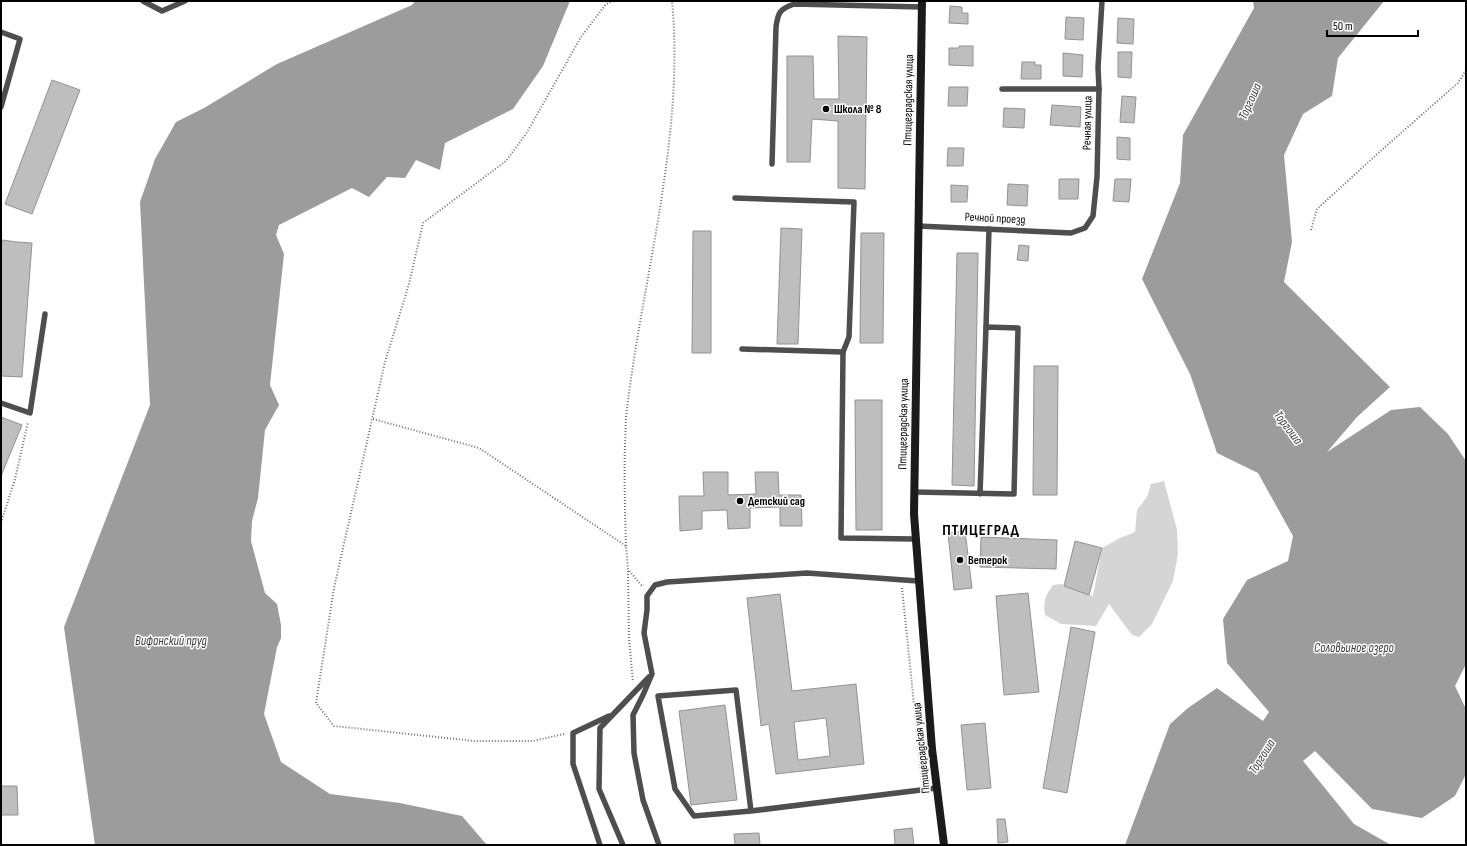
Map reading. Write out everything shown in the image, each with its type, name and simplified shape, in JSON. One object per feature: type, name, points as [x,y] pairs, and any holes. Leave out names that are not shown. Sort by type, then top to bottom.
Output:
[{"type":"street","name":"Птицеградская улица","points":[[922,4],[914,492],[915,539],[929,712],[944,845]]},
{"type":"lane","points":[[142,1],[162,11],[185,1]]},
{"type":"lane","name":"Речная улица","points":[[1071,233],[1085,228],[1092,216],[1097,177],[1098,67],[1102,1]]},
{"type":"lane","points":[[772,164],[776,27],[778,15],[784,7],[794,4],[922,4]]},
{"type":"lane","points":[[1,32],[20,39],[1,107]]},
{"type":"lane","points":[[1002,89],[1099,89]]},
{"type":"lane","points":[[735,198],[854,202],[849,337],[843,352],[841,538],[915,539]]},
{"type":"lane","name":"Речной проезд","points":[[918,226],[1071,233]]},
{"type":"lane","points":[[980,494],[989,229]]},
{"type":"lane","points":[[1,403],[30,413],[46,314]]},
{"type":"lane","points":[[914,492],[1014,494],[1018,328],[986,327]]},
{"type":"lane","points":[[742,349],[843,352]]},
{"type":"lane","points":[[659,845],[643,800],[634,754],[633,715],[652,674],[644,633],[647,596],[655,585],[667,582],[807,573],[918,581]]},
{"type":"lane","points":[[623,845],[599,789],[600,728],[652,674]]},
{"type":"lane","points":[[751,810],[736,690],[658,696],[674,788],[694,816],[751,810],[937,788]]},
{"type":"lane","points":[[600,845],[573,764],[573,732],[613,714]]},
{"type":"path","points":[[573,732],[533,741],[474,741],[334,726],[316,703],[334,588],[385,362],[409,284],[423,223],[506,161],[526,134],[580,37],[606,4],[614,1]]},
{"type":"path","points":[[632,695],[633,683],[624,476],[626,411],[643,300],[663,186],[673,102],[674,25],[672,1]]},
{"type":"path","points":[[1311,230],[1317,209],[1458,83],[1466,70]]},
{"type":"path","points":[[1,523],[15,479],[30,413]]},
{"type":"path","points":[[373,419],[479,448],[626,546]]},
{"type":"path","points":[[628,569],[641,585],[655,585]]},
{"type":"path","points":[[901,580],[922,790]]},
{"type":"shaded area","points":[[1164,481],[1177,530],[1178,554],[1173,581],[1152,624],[1139,637],[1132,635],[1109,604],[1096,626],[1061,624],[1045,615],[1045,599],[1053,585],[1061,584],[1093,596],[1102,548],[1135,532],[1137,510],[1147,497],[1151,484]]},
{"type":"water","name":"Вифанский пруд","points":[[415,1],[570,1],[543,66],[513,109],[445,143],[440,170],[416,160],[405,178],[387,177],[369,197],[352,188],[279,225],[276,235],[284,254],[270,385],[279,405],[265,430],[258,498],[252,521],[251,541],[265,593],[277,604],[281,625],[281,638],[277,647],[264,714],[281,762],[330,794],[400,803],[462,816],[487,845],[95,845],[64,627],[150,405],[140,202],[155,159],[176,122],[204,108],[277,64],[412,5]]},
{"type":"water","name":"Соловьиное озеро","points":[[1253,1],[1384,1],[1338,58],[1332,96],[1303,114],[1284,155],[1292,242],[1284,282],[1390,387],[1357,417],[1327,452],[1391,410],[1420,407],[1448,434],[1466,461],[1466,664],[1455,686],[1466,709],[1466,774],[1455,796],[1422,818],[1372,809],[1315,751],[1303,761],[1354,824],[1391,845],[1125,845],[1170,724],[1188,708],[1217,688],[1263,721],[1269,712],[1227,663],[1223,619],[1247,580],[1288,561],[1293,536],[1258,473],[1217,453],[1190,374],[1142,279],[1180,183],[1183,135],[1254,8]]},
{"type":"building","points":[[950,6],[962,7],[962,13],[968,13],[968,24],[949,23]]},
{"type":"building","points":[[1066,17],[1084,18],[1083,40],[1065,39]]},
{"type":"building","points":[[1118,18],[1134,19],[1133,44],[1117,43]]},
{"type":"building","name":"Школа № 8","points":[[838,36],[867,37],[865,189],[838,188],[838,121],[812,119],[810,162],[787,162],[787,56],[813,56],[814,99],[839,99]]},
{"type":"building","points":[[959,46],[973,46],[973,66],[949,65],[949,48],[959,48]]},
{"type":"building","points":[[1118,52],[1132,52],[1131,78],[1118,77]]},
{"type":"building","points":[[1063,53],[1083,55],[1082,77],[1063,76]]},
{"type":"building","points":[[1022,62],[1035,62],[1035,65],[1041,65],[1041,79],[1021,79]]},
{"type":"building","points":[[52,80],[80,90],[32,214],[5,204]]},
{"type":"building","points":[[949,87],[968,87],[967,106],[948,106]]},
{"type":"building","points":[[1122,96],[1136,97],[1134,123],[1120,122]]},
{"type":"building","points":[[1052,105],[1081,107],[1080,127],[1050,125]]},
{"type":"building","points":[[1004,108],[1025,109],[1024,128],[1003,127]]},
{"type":"building","points":[[1117,137],[1130,138],[1130,160],[1117,159]]},
{"type":"building","points":[[948,148],[964,148],[963,166],[947,166]]},
{"type":"building","points":[[1059,179],[1079,179],[1078,199],[1059,199]]},
{"type":"building","points":[[1115,179],[1131,179],[1129,202],[1113,201]]},
{"type":"building","points":[[1008,184],[1028,185],[1027,206],[1007,205]]},
{"type":"building","points":[[951,185],[968,186],[967,202],[951,202]]},
{"type":"building","points":[[781,228],[802,229],[798,344],[777,344]]},
{"type":"building","points":[[693,231],[711,231],[711,353],[692,353]]},
{"type":"building","points":[[861,233],[884,233],[883,343],[860,343]]},
{"type":"building","points":[[2,240],[32,243],[22,377],[1,376]]},
{"type":"building","points":[[1019,245],[1029,246],[1028,261],[1017,260]]},
{"type":"building","points":[[957,253],[978,253],[974,486],[952,485]]},
{"type":"building","points":[[1034,366],[1058,366],[1057,495],[1033,495]]},
{"type":"building","points":[[855,400],[882,400],[882,530],[856,530]]},
{"type":"building","points":[[1,417],[22,425],[1,476]]},
{"type":"building","name":"Детский сад","points":[[703,472],[728,472],[728,495],[756,494],[755,472],[778,472],[779,495],[801,495],[802,526],[780,526],[780,507],[750,508],[750,528],[728,529],[727,510],[702,511],[702,529],[680,531],[679,496],[704,496]]},
{"type":"building","name":"Ветерок","points":[[965,531],[972,588],[954,590],[948,533]]},
{"type":"building","points":[[981,537],[1057,540],[1056,569],[980,567]]},
{"type":"building","points":[[1075,541],[1102,548],[1089,595],[1064,586]]},
{"type":"building","points":[[1028,593],[1039,692],[1004,695],[996,596]]},
{"type":"building","points":[[780,594],[792,691],[856,684],[864,764],[776,774],[769,724],[761,726],[747,598]],"holes":[[[826,718],[830,756],[798,760],[794,722]]]},
{"type":"building","points":[[1071,627],[1095,632],[1067,793],[1043,788]]},
{"type":"building","points":[[725,705],[737,800],[691,805],[679,711]]},
{"type":"building","points":[[985,723],[991,788],[967,790],[961,725]]},
{"type":"building","points":[[1,786],[17,786],[18,815],[1,815]]},
{"type":"building","points":[[997,819],[1005,819],[1008,842],[998,843]]},
{"type":"building","points":[[912,828],[914,845],[895,845],[894,830]]},
{"type":"building","points":[[759,833],[760,845],[735,845],[734,834]]},
{"type":"place","name":"Школа № 8","points":[[826,109]]},
{"type":"place","name":"Детский сад","points":[[740,501]]},
{"type":"place","name":"Ветерок","points":[[960,560]]},
{"type":"district","name":"ПТИЦЕГРАД","points":[[981,529]]},
{"type":"water label","name":"Торгоша","points":[[1249,101]]},
{"type":"water label","name":"Торгоша","points":[[1289,427]]},
{"type":"water label","name":"Торгоша","points":[[1261,756]]}]
